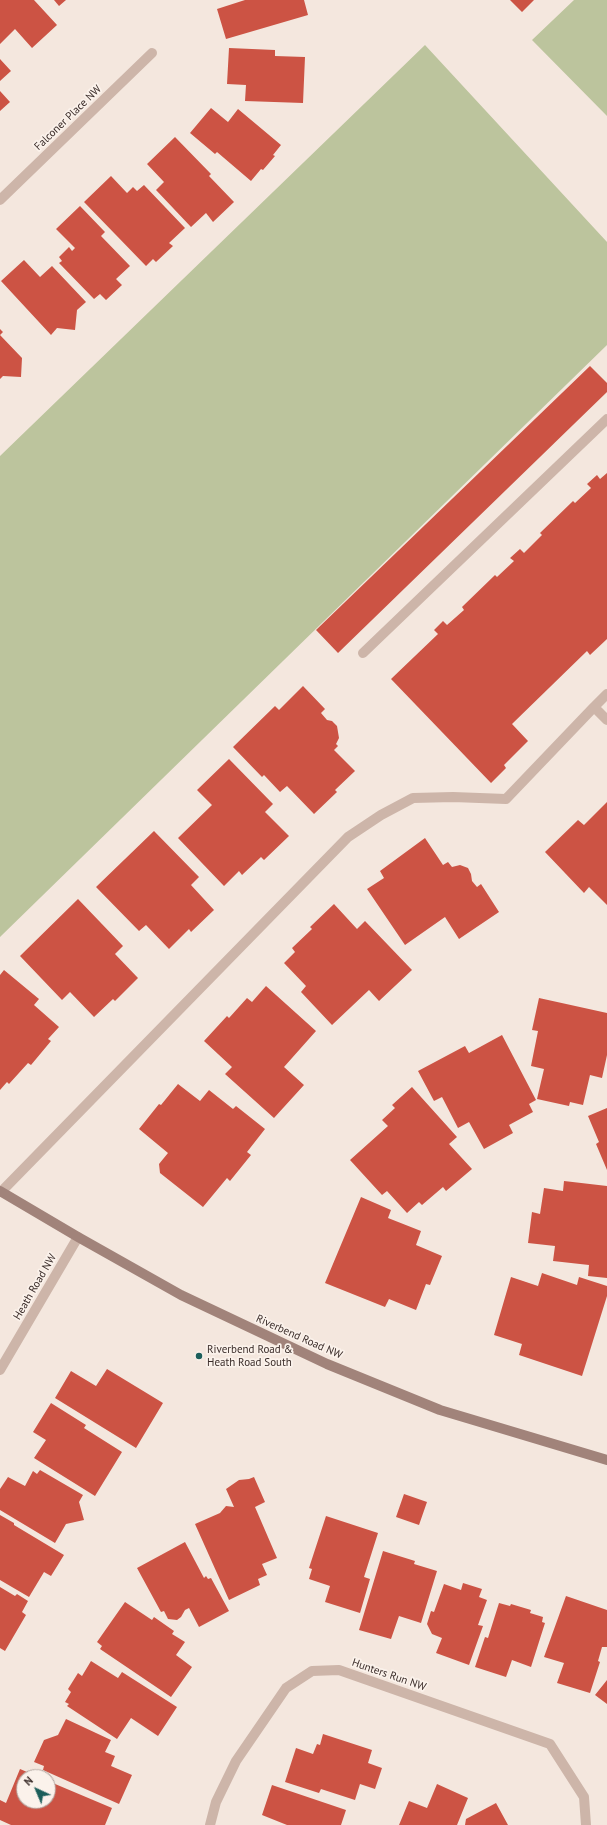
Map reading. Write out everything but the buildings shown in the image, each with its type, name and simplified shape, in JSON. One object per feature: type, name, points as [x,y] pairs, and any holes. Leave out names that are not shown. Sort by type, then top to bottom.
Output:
[{"type":"main road","name":"Riverbend Road NW","points":[[0,1191],[78,1237],[212,1311],[334,1366],[440,1410],[607,1460]]},
{"type":"street","name":"Falconer Place NW","points":[[0,200],[152,53]]},
{"type":"street","points":[[363,653],[607,419]]},
{"type":"street","points":[[0,1191],[348,837],[381,815],[412,798],[452,797],[506,799],[607,694]]},
{"type":"street","points":[[594,707],[607,720]]},
{"type":"street","name":"Heath Road NW","points":[[0,1370],[78,1237]]},
{"type":"street","name":"Hunters Run NW","points":[[210,1825],[216,1802],[236,1761],[286,1688],[312,1671],[339,1670],[550,1744],[584,1797],[586,1825]]},
{"type":"green space","points":[[574,0],[607,0],[607,116],[532,40]]},
{"type":"green space","points":[[425,45],[607,242],[607,345],[0,937],[0,456]]},
{"type":"place","name":"Riverbend Road & Heath Road South","points":[[199,1356]]}]
